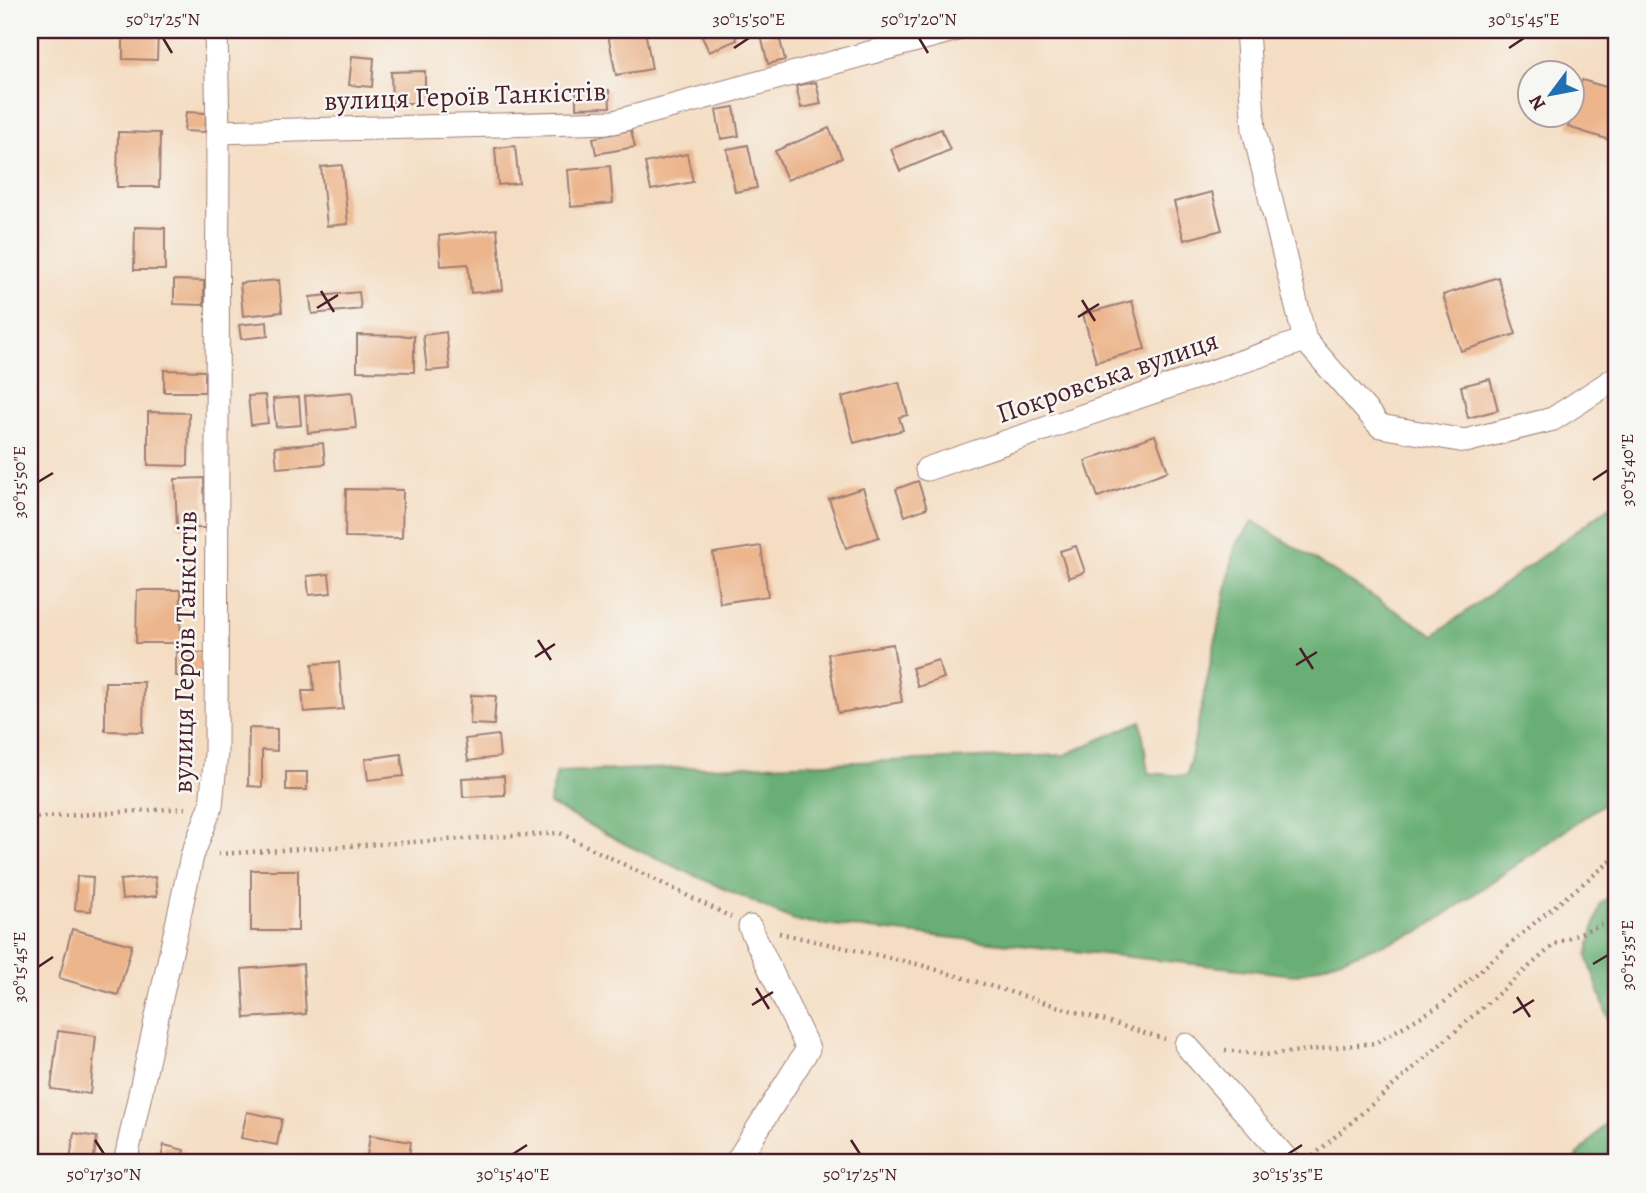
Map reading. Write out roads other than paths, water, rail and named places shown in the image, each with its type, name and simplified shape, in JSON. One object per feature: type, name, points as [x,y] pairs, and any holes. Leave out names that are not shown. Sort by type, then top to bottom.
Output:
[{"type":"street","name":"вулиця Героїв Танкістів","points":[[125,1163],[192,856],[211,806],[216,753],[216,30]]},
{"type":"street","name":"вулиця Героїв Танкістів","points":[[218,132],[614,122],[954,30]]},
{"type":"street","points":[[1247,30],[1254,131],[1305,340],[1380,426],[1465,441],[1553,418],[1616,378]]},
{"type":"street","name":"Покровська вулиця","points":[[928,469],[1305,340]]},
{"type":"street","points":[[736,1163],[808,1049],[750,927]]},
{"type":"street","points":[[1186,1045],[1290,1163]]}]
